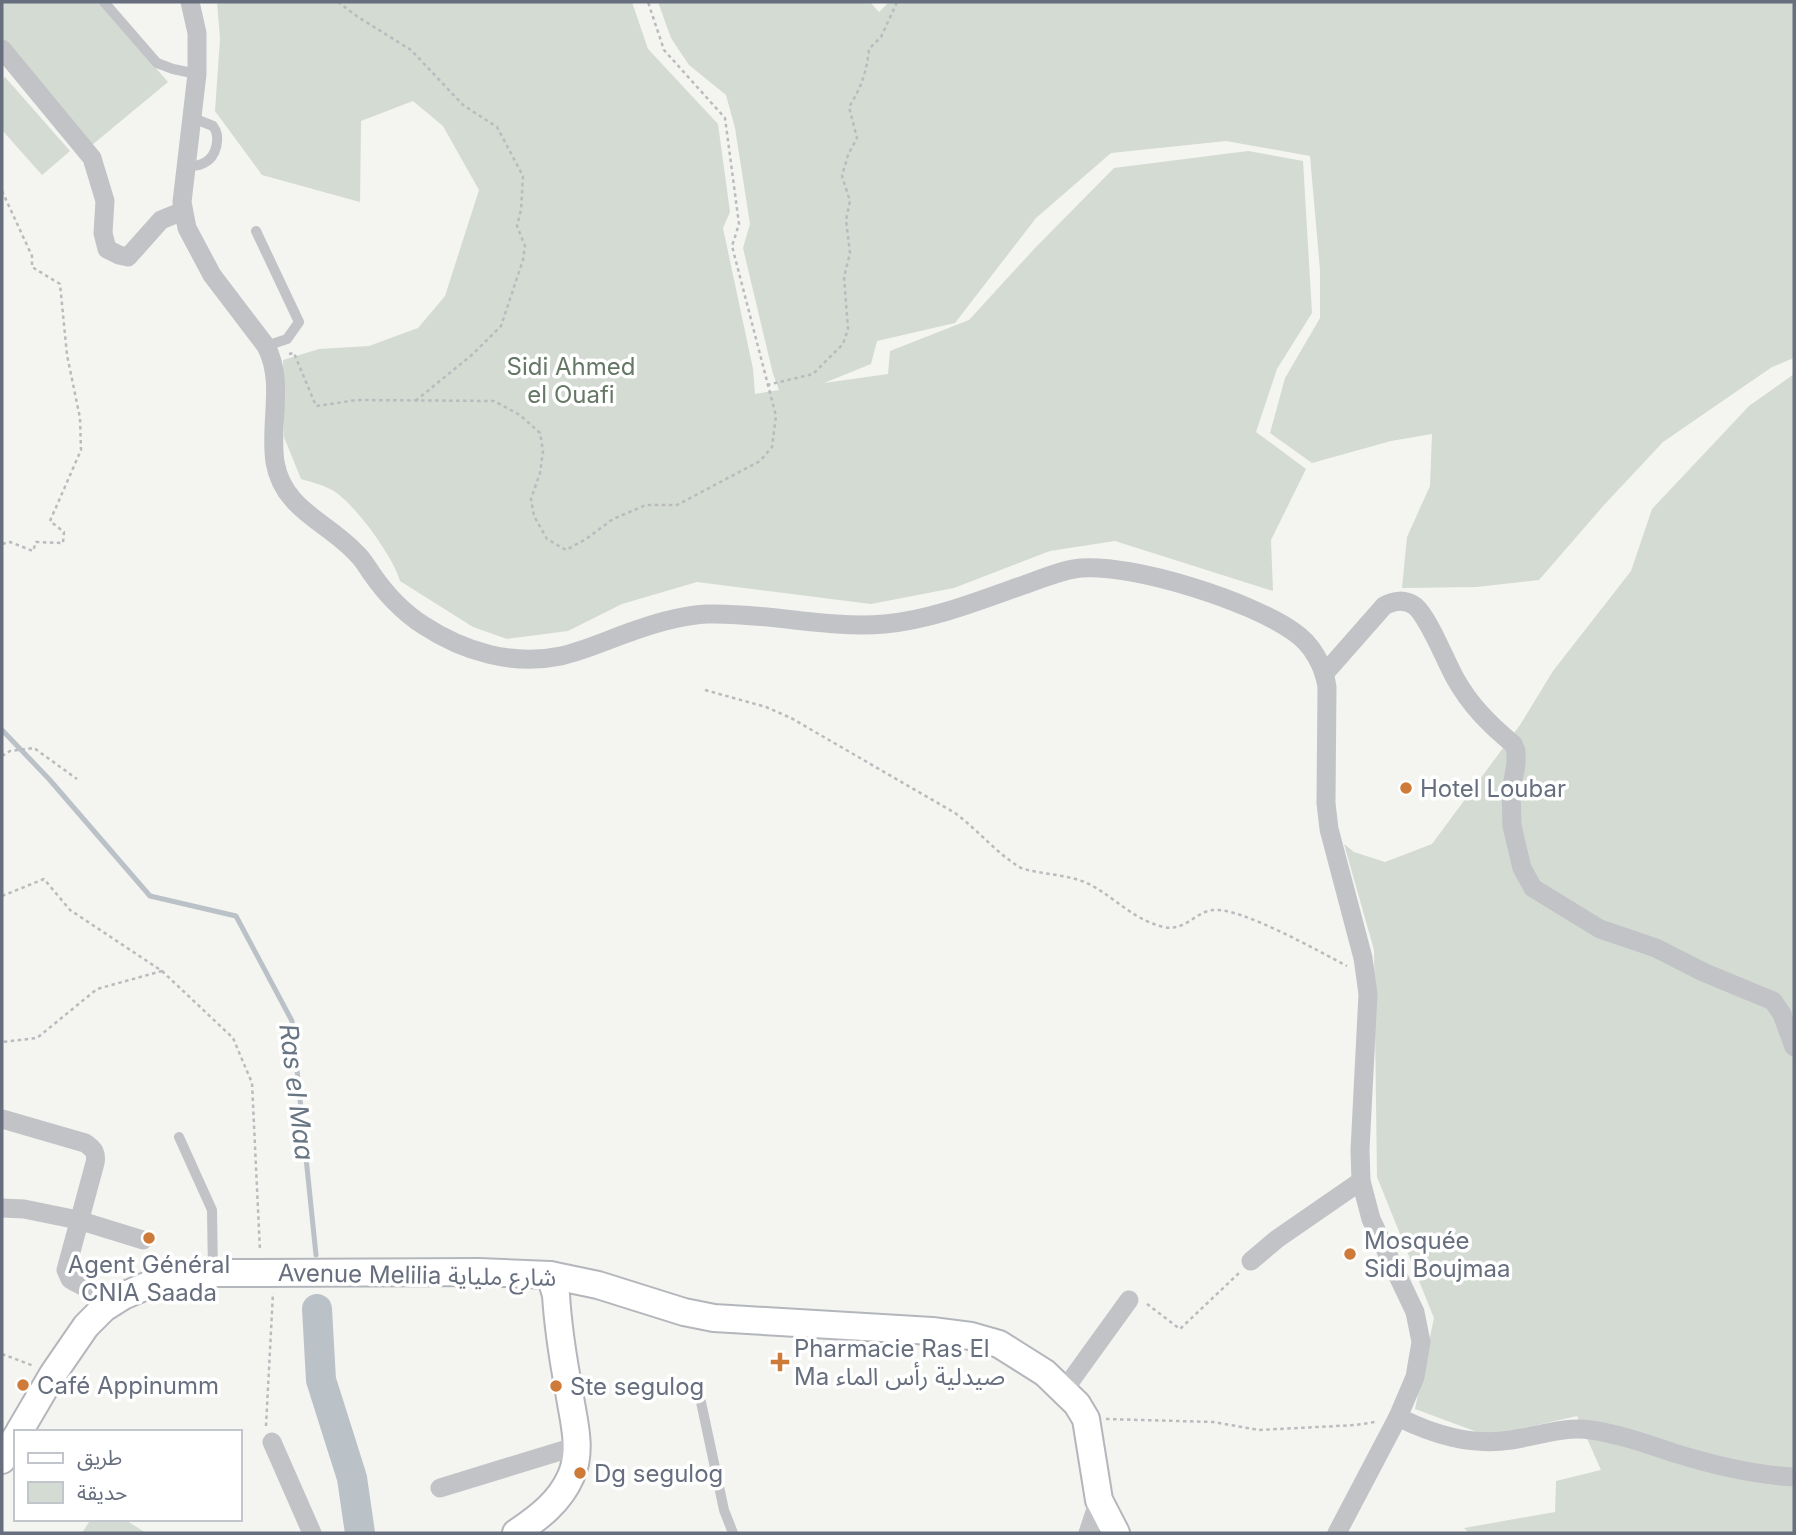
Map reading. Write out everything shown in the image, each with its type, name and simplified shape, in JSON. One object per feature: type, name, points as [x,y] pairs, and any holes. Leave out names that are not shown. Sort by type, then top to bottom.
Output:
[{"type":"street","points":[[190,2],[197,33],[197,74],[185,167],[183,211],[187,228],[199,253],[272,357],[276,377],[273,432],[275,464],[281,484],[298,507],[353,549],[390,595],[421,624],[457,644],[487,655],[519,660],[562,656],[663,621],[703,614],[746,614],[838,624],[885,624],[932,615],[1079,568],[1106,568],[1149,576],[1227,599],[1260,612],[1296,633],[1311,648],[1325,673],[1327,687],[1326,803],[1329,830],[1366,975],[1368,1026],[1360,1150],[1361,1181],[1371,1219],[1420,1326],[1420,1360],[1415,1377],[1337,1533]]},
{"type":"street","points":[[2,50],[92,159],[105,201],[103,233],[107,249],[128,257],[161,220],[183,211]]},
{"type":"street","points":[[1325,673],[1384,606],[1398,601],[1414,605],[1473,707],[1513,744],[1516,751],[1511,792],[1512,826],[1522,868],[1533,888],[1600,929],[1656,948],[1703,972],[1773,1001],[1782,1014],[1794,1047]]},
{"type":"street","points":[[2,1119],[85,1143],[93,1149],[95,1163],[66,1262],[68,1275],[75,1282],[114,1301]]},
{"type":"street","points":[[1251,1261],[1277,1239],[1361,1181]]},
{"type":"street","points":[[2,1208],[24,1209],[78,1220],[144,1240]]},
{"type":"street","name":"Avenue Melilia شارع ملياية","points":[[20,1430],[53,1374],[86,1326],[114,1301],[153,1283],[214,1273],[479,1272],[550,1275],[598,1285],[684,1312],[714,1318],[971,1336],[999,1344],[1025,1359],[1077,1404],[1086,1419],[1099,1500],[1116,1533]]},
{"type":"street","points":[[516,1533],[547,1510],[561,1495],[572,1476],[577,1446],[556,1295],[550,1275]]},
{"type":"street","points":[[1064,1390],[1129,1300]]},
{"type":"street","points":[[1396,1419],[1434,1433],[1474,1441],[1513,1440],[1569,1429],[1592,1430],[1714,1464],[1764,1475],[1794,1477]]},
{"type":"street","points":[[2,1460],[14,1440]]},
{"type":"street","points":[[271,1442],[312,1533]]},
{"type":"street","points":[[440,1488],[577,1446]]},
{"type":"street","points":[[1088,1533],[1099,1500]]},
{"type":"lane","points":[[104,2],[156,63],[197,74]]},
{"type":"lane","points":[[185,167],[200,165],[209,160],[215,151],[218,137],[213,126],[193,118]]},
{"type":"lane","points":[[256,231],[299,322],[287,340],[266,345]]},
{"type":"lane","points":[[179,1137],[212,1210],[214,1273]]},
{"type":"lane","points":[[701,1402],[724,1510],[733,1533]]},
{"type":"path","points":[[338,2],[358,18],[411,50],[463,105],[497,127],[523,176],[517,226],[525,246],[523,260],[501,326],[473,354],[414,402]]},
{"type":"path","points":[[294,353],[316,406],[357,400],[494,401],[520,415],[540,433],[543,451],[540,474],[531,499],[534,516],[547,539],[566,550],[612,519],[646,505],[677,505],[760,461],[772,447],[776,415],[766,385],[732,246],[739,224],[725,118],[664,50],[648,2]]},
{"type":"path","points":[[766,385],[813,374],[844,344],[848,329],[844,277],[850,253],[846,220],[850,201],[842,176],[848,155],[857,138],[849,107],[861,88],[869,49],[881,37],[897,2]]},
{"type":"path","points":[[2,191],[32,256],[32,267],[60,284],[67,355],[80,418],[81,450],[50,521],[64,532],[63,543],[36,542],[33,551],[10,542],[2,544]]},
{"type":"path","points":[[705,690],[766,707],[825,738],[955,813],[1021,868],[1089,884],[1125,910],[1165,927],[1182,926],[1212,910],[1238,915],[1274,929],[1366,975]]},
{"type":"path","points":[[2,755],[10,751],[34,748],[77,779]]},
{"type":"path","points":[[2,896],[44,878],[71,911],[162,971],[233,1038],[252,1083],[272,1273],[265,1425],[271,1442]]},
{"type":"path","points":[[2,1042],[37,1038],[97,989],[162,971]]},
{"type":"path","points":[[1129,1300],[1142,1300],[1180,1329],[1251,1261]]},
{"type":"path","points":[[2,1354],[53,1374]]},
{"type":"path","points":[[1086,1419],[1213,1422],[1259,1430],[1396,1419]]},
{"type":"green space","points":[[2,2],[98,2],[168,82],[92,145],[2,41]]},
{"type":"green space","name":"Sidi Ahmed el Ouafi","points":[[217,2],[632,2],[648,49],[718,124],[730,212],[723,228],[753,369],[755,394],[779,390],[743,248],[750,224],[735,128],[726,95],[689,65],[671,38],[658,2],[870,2],[879,12],[889,2],[1794,2],[1794,358],[1772,367],[1663,442],[1539,580],[1476,587],[1402,588],[1407,537],[1430,486],[1432,434],[1391,441],[1312,463],[1270,433],[1285,378],[1320,318],[1320,270],[1310,156],[1226,141],[1111,153],[1036,218],[955,323],[877,341],[871,364],[824,383],[888,374],[890,351],[969,320],[1114,168],[1248,151],[1303,161],[1312,313],[1277,369],[1256,432],[1306,469],[1271,540],[1273,591],[1115,541],[1050,551],[954,588],[871,604],[697,582],[622,604],[568,631],[507,639],[473,627],[400,581],[382,545],[351,506],[332,490],[301,479],[284,437],[283,360],[319,349],[369,346],[418,328],[445,296],[479,190],[443,126],[413,101],[361,121],[360,202],[262,175],[215,111],[220,39]]},
{"type":"green space","points":[[5,77],[70,151],[42,175],[2,130],[2,80]]},
{"type":"green space","points":[[1794,374],[1794,1533],[1469,1533],[1464,1528],[1555,1512],[1556,1481],[1601,1470],[1577,1416],[1488,1436],[1415,1409],[1434,1318],[1377,1177],[1374,950],[1344,844],[1354,852],[1385,862],[1432,844],[1520,725],[1553,671],[1631,571],[1652,509],[1749,406]]},
{"type":"green space","points":[[90,1521],[127,1521],[146,1533],[82,1533]]},
{"type":"waterway","name":"Ras el Maa","points":[[2,730],[49,779],[150,896],[236,916],[292,1021],[316,1255]]},
{"type":"waterway","name":"Ras el Maa","points":[[317,1309],[321,1380],[352,1478],[360,1533]]},
{"type":"place","name":"Hotel Loubar","points":[[1406,788]]},
{"type":"place","name":"Agent Général CNIA Saada","points":[[149,1238]]},
{"type":"place","name":"Mosquée Sidi Boujmaa","points":[[1350,1254]]},
{"type":"place","name":"Pharmacie Ras El Ma صيدلية رأس الماء","points":[[780,1362]]},
{"type":"place","name":"Café Appinumm","points":[[23,1385]]},
{"type":"place","name":"Ste segulog","points":[[556,1386]]},
{"type":"place","name":"Dg segulog","points":[[580,1473]]}]
